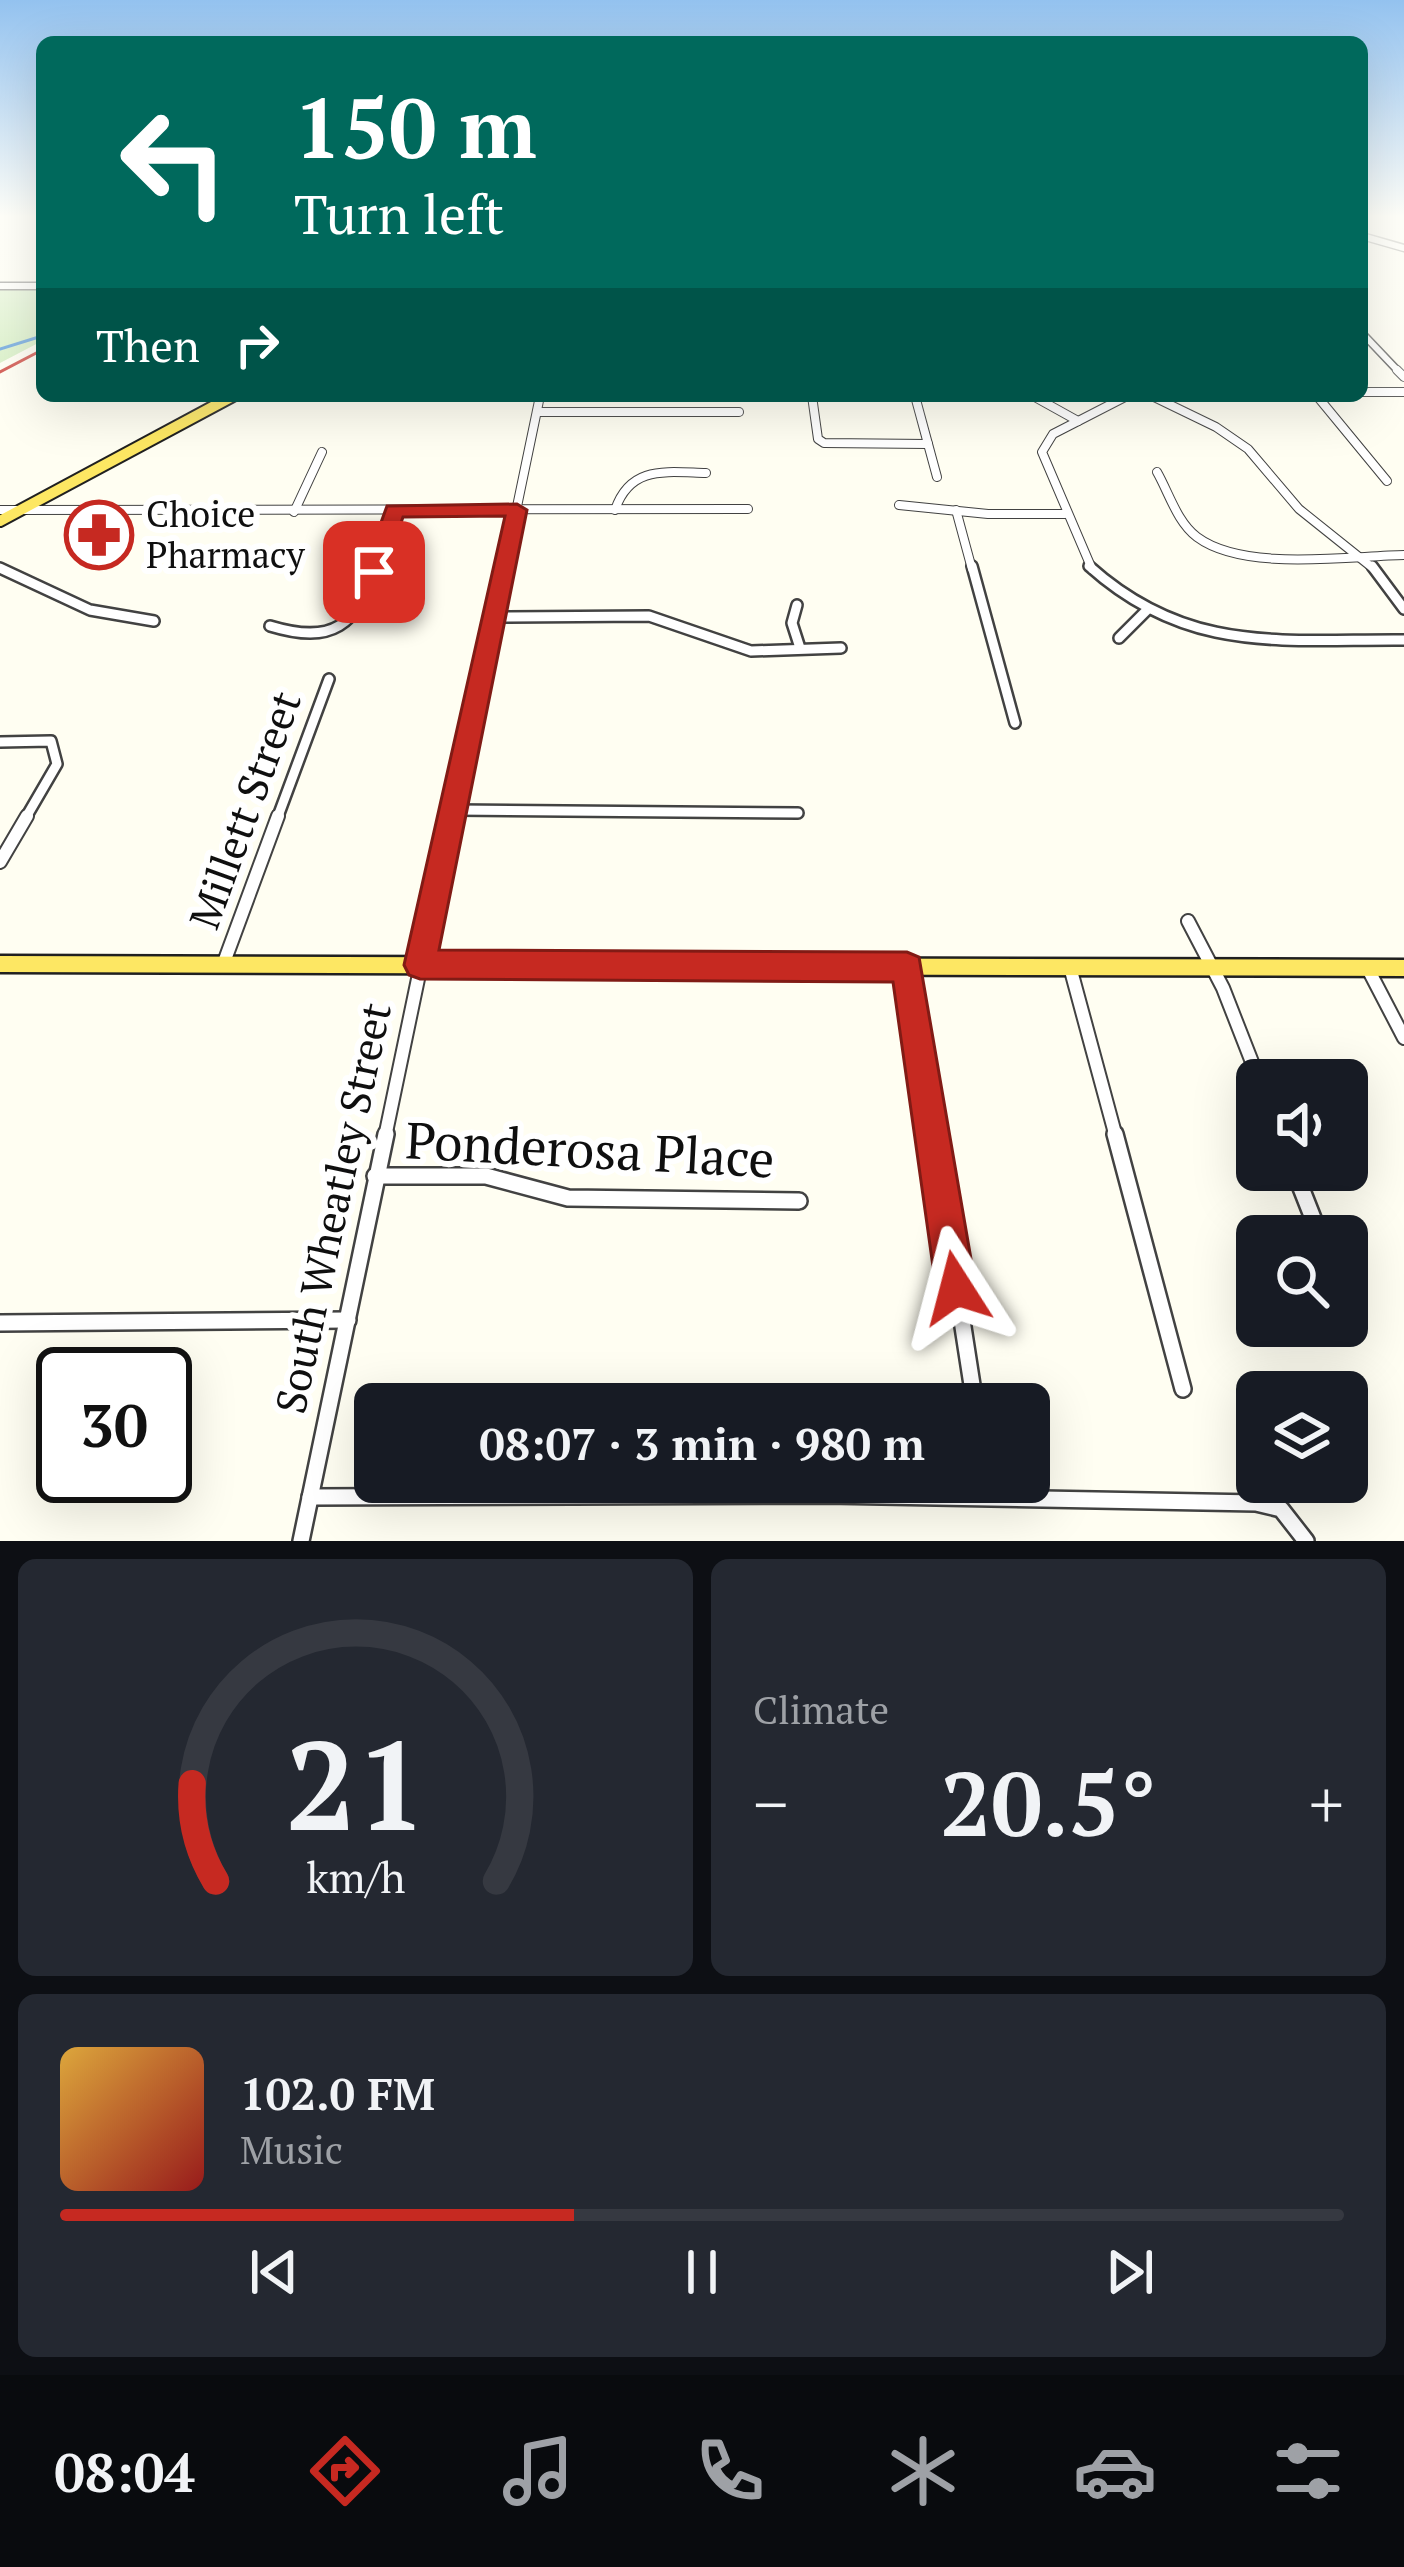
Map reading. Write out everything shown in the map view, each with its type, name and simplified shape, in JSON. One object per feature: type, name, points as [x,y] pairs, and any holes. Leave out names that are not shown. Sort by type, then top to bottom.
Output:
[{"type":"main road","points":[[0,521],[222,402]]},
{"type":"main road","points":[[0,964],[1404,968]]},
{"type":"street","points":[[1368,340],[1404,377]]},
{"type":"street","points":[[1368,392],[1404,392]]},
{"type":"street","name":"South Wheatley Street","points":[[301,1541],[540,402]]},
{"type":"street","points":[[813,402],[818,439],[824,443],[928,444]]},
{"type":"street","points":[[917,402],[938,477]]},
{"type":"street","points":[[1044,402],[1078,421]]},
{"type":"street","points":[[1115,402],[1047,439],[1042,452],[1090,568],[1148,609],[1194,630],[1233,638],[1404,640]]},
{"type":"street","points":[[1164,402],[1248,448],[1299,508],[1360,555],[1404,609]]},
{"type":"street","points":[[1322,402],[1388,481]]},
{"type":"street","points":[[537,412],[739,412]]},
{"type":"street","points":[[294,512],[322,452]]},
{"type":"street","points":[[1157,472],[1186,525],[1215,547],[1251,554],[1404,555]]},
{"type":"street","points":[[615,510],[619,490],[636,476],[706,473]]},
{"type":"street","points":[[899,505],[1065,514]]},
{"type":"street","points":[[0,510],[748,509]]},
{"type":"street","points":[[956,510],[1015,723]]},
{"type":"street","points":[[270,626],[284,632],[318,633],[351,622],[362,607],[394,511]]},
{"type":"street","points":[[0,568],[72,607],[154,621]]},
{"type":"street","points":[[797,604],[792,623],[800,648]]},
{"type":"street","points":[[1119,638],[1148,609]]},
{"type":"street","points":[[496,617],[650,616],[751,651],[841,648]]},
{"type":"street","name":"Millett Street","points":[[223,964],[329,679]]},
{"type":"street","points":[[0,742],[51,741],[57,764],[0,862]]},
{"type":"street","points":[[456,810],[798,813]]},
{"type":"street","points":[[1188,921],[1250,1059]]},
{"type":"street","points":[[907,967],[972,1383]]},
{"type":"street","points":[[1070,967],[1183,1389]]},
{"type":"street","points":[[1367,968],[1404,1038]]},
{"type":"street","name":"Ponderosa Place","points":[[375,1176],[486,1176],[568,1198],[800,1201]]},
{"type":"street","points":[[0,1323],[348,1320]]},
{"type":"street","points":[[310,1497],[827,1495],[1256,1503],[1281,1509],[1306,1541]]},
{"type":"green space","points":[[0,289],[36,289],[36,344],[0,363]]},
{"type":"waterway","points":[[0,349],[36,338]]},
{"type":"railway","points":[[0,372],[36,353]]},
{"type":"place","name":"Choice Pharmacy","points":[[99,535]]},
{"type":"route","points":[[374,572],[394,511],[517,510],[420,965],[907,967],[956,1288]]}]
